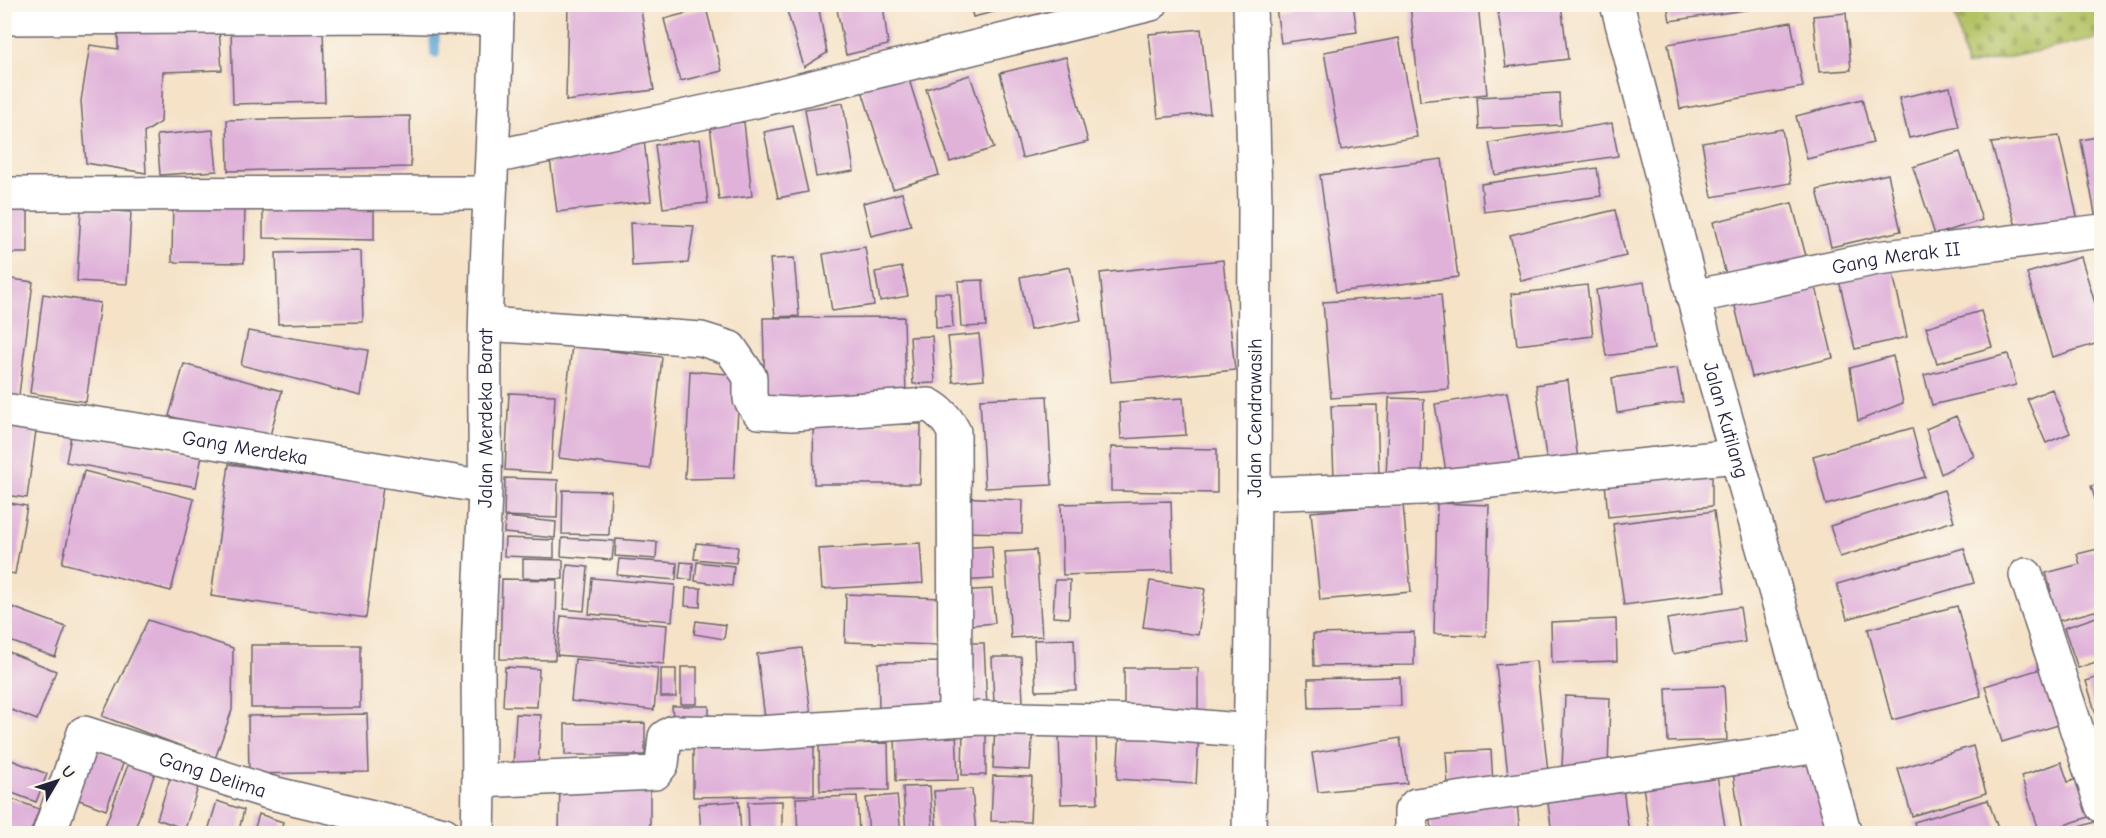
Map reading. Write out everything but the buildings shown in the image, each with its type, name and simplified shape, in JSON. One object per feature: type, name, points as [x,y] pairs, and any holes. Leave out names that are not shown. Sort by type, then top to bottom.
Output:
[{"type":"street","points":[[493,157],[752,102],[1151,4]]},
{"type":"street","name":"Jalan Cendrawasih","points":[[1249,834],[1255,203],[1250,4]]},
{"type":"street","name":"Jalan Kutilang","points":[[1617,4],[1736,456],[1845,834]]},
{"type":"street","points":[[4,18],[451,16],[497,12]]},
{"type":"street","name":"Jalan Merdeka Barat","points":[[478,834],[480,781],[478,661],[485,488],[489,193],[498,48],[497,12]]},
{"type":"street","points":[[12,194],[489,193]]},
{"type":"street","name":"Gang Merak II","points":[[1693,297],[1877,258],[2102,231]]},
{"type":"street","points":[[486,324],[701,339],[729,348],[750,377],[750,399],[759,412],[792,414],[928,405],[937,409],[950,423],[954,432],[955,719]]},
{"type":"street","name":"Gang Merdeka","points":[[4,411],[171,435],[485,488]]},
{"type":"street","points":[[1254,494],[1422,488],[1736,456]]},
{"type":"street","points":[[2026,575],[2102,806]]},
{"type":"street","points":[[480,781],[655,773],[662,764],[665,737],[670,732],[692,730],[759,733],[979,718],[1148,722],[1250,731]]},
{"type":"street","name":"Gang Delima","points":[[50,834],[84,733],[268,792],[444,834]]},
{"type":"street","points":[[1411,834],[1411,811],[1416,805],[1819,747]]},
{"type":"green space","points":[[1953,5],[2101,5],[2101,38],[1966,66]]},
{"type":"waterway","points":[[434,20],[435,53]]}]
